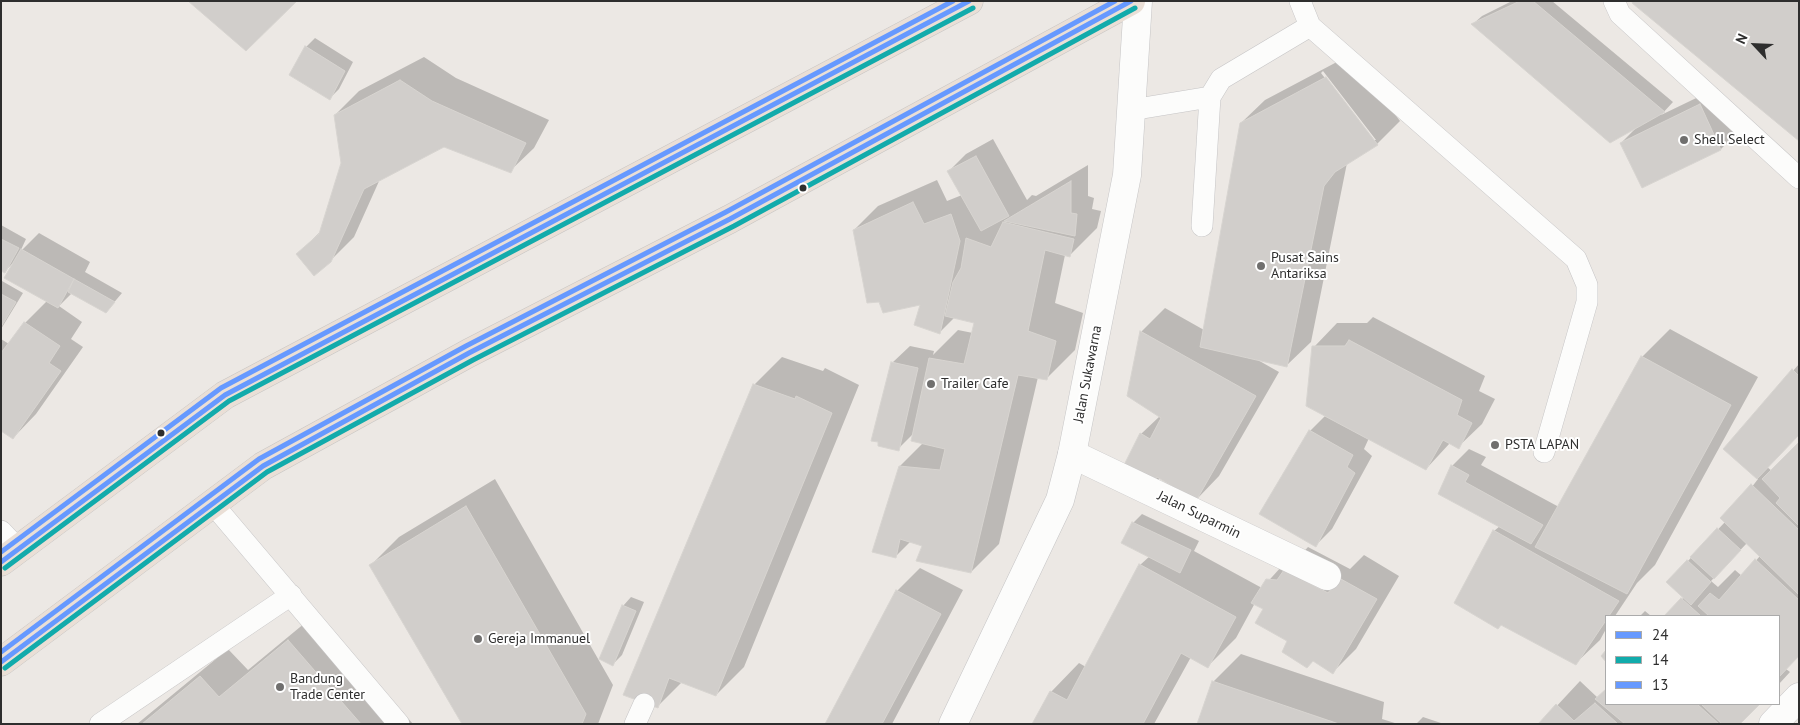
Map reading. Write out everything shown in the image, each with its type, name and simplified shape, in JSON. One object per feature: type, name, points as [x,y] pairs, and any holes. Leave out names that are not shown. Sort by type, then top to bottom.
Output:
[{"type":"highway","points":[[7,548],[225,395],[970,1]]},
{"type":"highway","points":[[1,662],[263,466],[443,367],[730,219],[1131,1]]},
{"type":"street","name":"Jalan Sukawarna","points":[[953,724],[1060,500],[1072,454],[1127,175],[1138,1]]},
{"type":"street","name":"Jalan Suparmin","points":[[1072,454],[1326,576]]},
{"type":"street","points":[[1773,724],[1799,697]]},
{"type":"lane","points":[[1300,1],[1310,26],[1576,259],[1587,286],[1587,302],[1544,452]]},
{"type":"lane","points":[[1614,1],[1620,14],[1799,178]]},
{"type":"lane","points":[[1202,226],[1210,97],[1221,80],[1310,26]]},
{"type":"lane","points":[[1131,110],[1210,97]]},
{"type":"lane","points":[[212,503],[399,724]]},
{"type":"lane","points":[[100,724],[291,596]]},
{"type":"lane","points":[[635,724],[644,704]]},
{"type":"building","points":[[188,1],[297,1],[246,51]]},
{"type":"building","points":[[1520,1],[1533,1],[1665,112],[1610,143],[1471,24]]},
{"type":"building","points":[[1633,1],[1799,1],[1799,141],[1632,3]]},
{"type":"building","points":[[305,46],[345,71],[330,100],[289,75]]},
{"type":"building","name":"Pusat Sains Antariksa","points":[[1326,77],[1378,145],[1335,172],[1324,186],[1287,367],[1200,347],[1240,123]]},
{"type":"building","points":[[400,80],[432,101],[526,143],[511,173],[444,147],[364,189],[331,262],[314,276],[296,254],[319,234],[341,163],[334,115]]},
{"type":"building","points":[[1700,104],[1721,150],[1642,188],[1620,143]]},
{"type":"building","points":[[976,156],[1009,216],[981,231],[947,171]]},
{"type":"building","points":[[1071,181],[1071,213],[1077,214],[1075,236],[1004,221]]},
{"type":"building","points":[[913,202],[924,224],[951,214],[960,241],[940,334],[914,325],[920,305],[883,313],[879,302],[867,303],[853,230]]},
{"type":"building","points":[[1003,222],[1074,239],[1070,257],[1045,250],[1028,331],[1056,341],[1047,380],[1018,375],[971,573],[916,561],[922,546],[900,539],[896,558],[872,552],[899,466],[940,470],[945,449],[911,441],[929,358],[964,364],[974,323],[945,316],[953,282],[961,268],[966,238],[991,247]]},
{"type":"building","points":[[1,239],[19,248],[5,273],[1,271]]},
{"type":"building","points":[[21,249],[74,279],[58,308],[4,278]]},
{"type":"building","points":[[74,279],[115,302],[106,313],[68,292]]},
{"type":"building","points":[[1,294],[16,302],[1,327]]},
{"type":"building","points":[[24,322],[60,346],[49,363],[61,371],[13,439],[1,431],[1,353]]},
{"type":"building","points":[[1140,331],[1256,396],[1196,501],[1157,477],[1150,489],[1120,473],[1140,433],[1150,439],[1161,418],[1127,396]]},
{"type":"building","points":[[1349,340],[1462,400],[1457,415],[1472,423],[1459,449],[1443,440],[1426,470],[1306,406],[1312,346],[1345,346]]},
{"type":"building","points":[[1641,356],[1731,405],[1627,594],[1535,547]]},
{"type":"building","points":[[891,362],[918,368],[899,451],[878,446],[878,442],[871,441]]},
{"type":"building","points":[[1792,369],[1799,376],[1799,435],[1757,479],[1723,449]]},
{"type":"building","points":[[753,384],[795,399],[796,396],[832,413],[716,696],[669,678],[658,708],[623,695]]},
{"type":"building","points":[[1309,430],[1353,455],[1347,467],[1355,473],[1316,547],[1259,514]]},
{"type":"building","points":[[1799,442],[1799,526],[1776,503],[1780,498],[1762,479]]},
{"type":"building","points":[[1451,465],[1469,475],[1465,482],[1543,525],[1531,544],[1438,494]]},
{"type":"building","points":[[1751,484],[1799,530],[1799,595],[1720,518]]},
{"type":"building","name":"Gereja Immanuel","points":[[466,506],[586,714],[582,724],[462,724],[369,565]]},
{"type":"building","points":[[1132,522],[1191,550],[1180,573],[1121,543]]},
{"type":"building","points":[[1717,528],[1741,550],[1714,579],[1690,557]]},
{"type":"building","points":[[1493,530],[1619,601],[1610,615],[1605,615],[1605,622],[1576,665],[1501,625],[1498,629],[1454,603]]},
{"type":"building","points":[[1755,559],[1799,600],[1799,656],[1780,676],[1780,615],[1708,615],[1698,606],[1710,593],[1719,600]]},
{"type":"building","points":[[1687,560],[1711,582],[1691,605],[1666,582]]},
{"type":"building","points":[[1139,564],[1236,617],[1208,668],[1181,653],[1143,724],[1032,724],[1050,691],[1067,700]]},
{"type":"building","points":[[1284,570],[1328,593],[1339,578],[1377,599],[1333,674],[1313,661],[1307,668],[1282,652],[1287,641],[1255,623],[1263,609],[1251,603],[1266,579],[1277,580]]},
{"type":"building","points":[[896,590],[941,614],[882,724],[825,724]]},
{"type":"building","points":[[1681,598],[1700,615],[1665,615]]},
{"type":"building","points":[[622,605],[636,611],[613,666],[599,659]]},
{"type":"building","name":"Bandung Trade Center","points":[[288,640],[361,724],[142,724],[200,676],[219,697]]},
{"type":"building","points":[[1605,651],[1605,661],[1601,656]]},
{"type":"building","points":[[1212,681],[1339,724],[1197,724]]},
{"type":"building","points":[[1605,690],[1605,705],[1698,705],[1719,724],[1625,724],[1595,699]]},
{"type":"building","points":[[1595,703],[1618,724],[1538,724],[1556,704],[1574,721]]},
{"type":"building","points":[[1702,705],[1759,705],[1740,724],[1722,724]]},
{"type":"transit line","name":"13","points":[[1,552],[221,388],[953,1]]},
{"type":"transit line","name":"24","points":[[1,562],[225,395],[969,1]]},
{"type":"transit line","name":"13","points":[[1,652],[259,459],[466,346],[726,212],[1115,1]]},
{"type":"transit line","name":"24","points":[[1,662],[263,466],[469,353],[730,219],[1131,1]]},
{"type":"transit line","name":"14","points":[[5,568],[229,401],[973,8]]},
{"type":"transit line","name":"14","points":[[5,668],[267,472],[473,360],[734,226],[1135,8]]},
{"type":"place","name":"Shell Select","points":[[1684,140]]},
{"type":"place","name":"Pusat Sains Antariksa","points":[[1261,266]]},
{"type":"place","name":"Trailer Cafe","points":[[931,384]]},
{"type":"place","name":"PSTA LAPAN","points":[[1495,445]]},
{"type":"place","name":"Gereja Immanuel","points":[[478,639]]},
{"type":"place","name":"Bandung Trade Center","points":[[280,687]]}]
